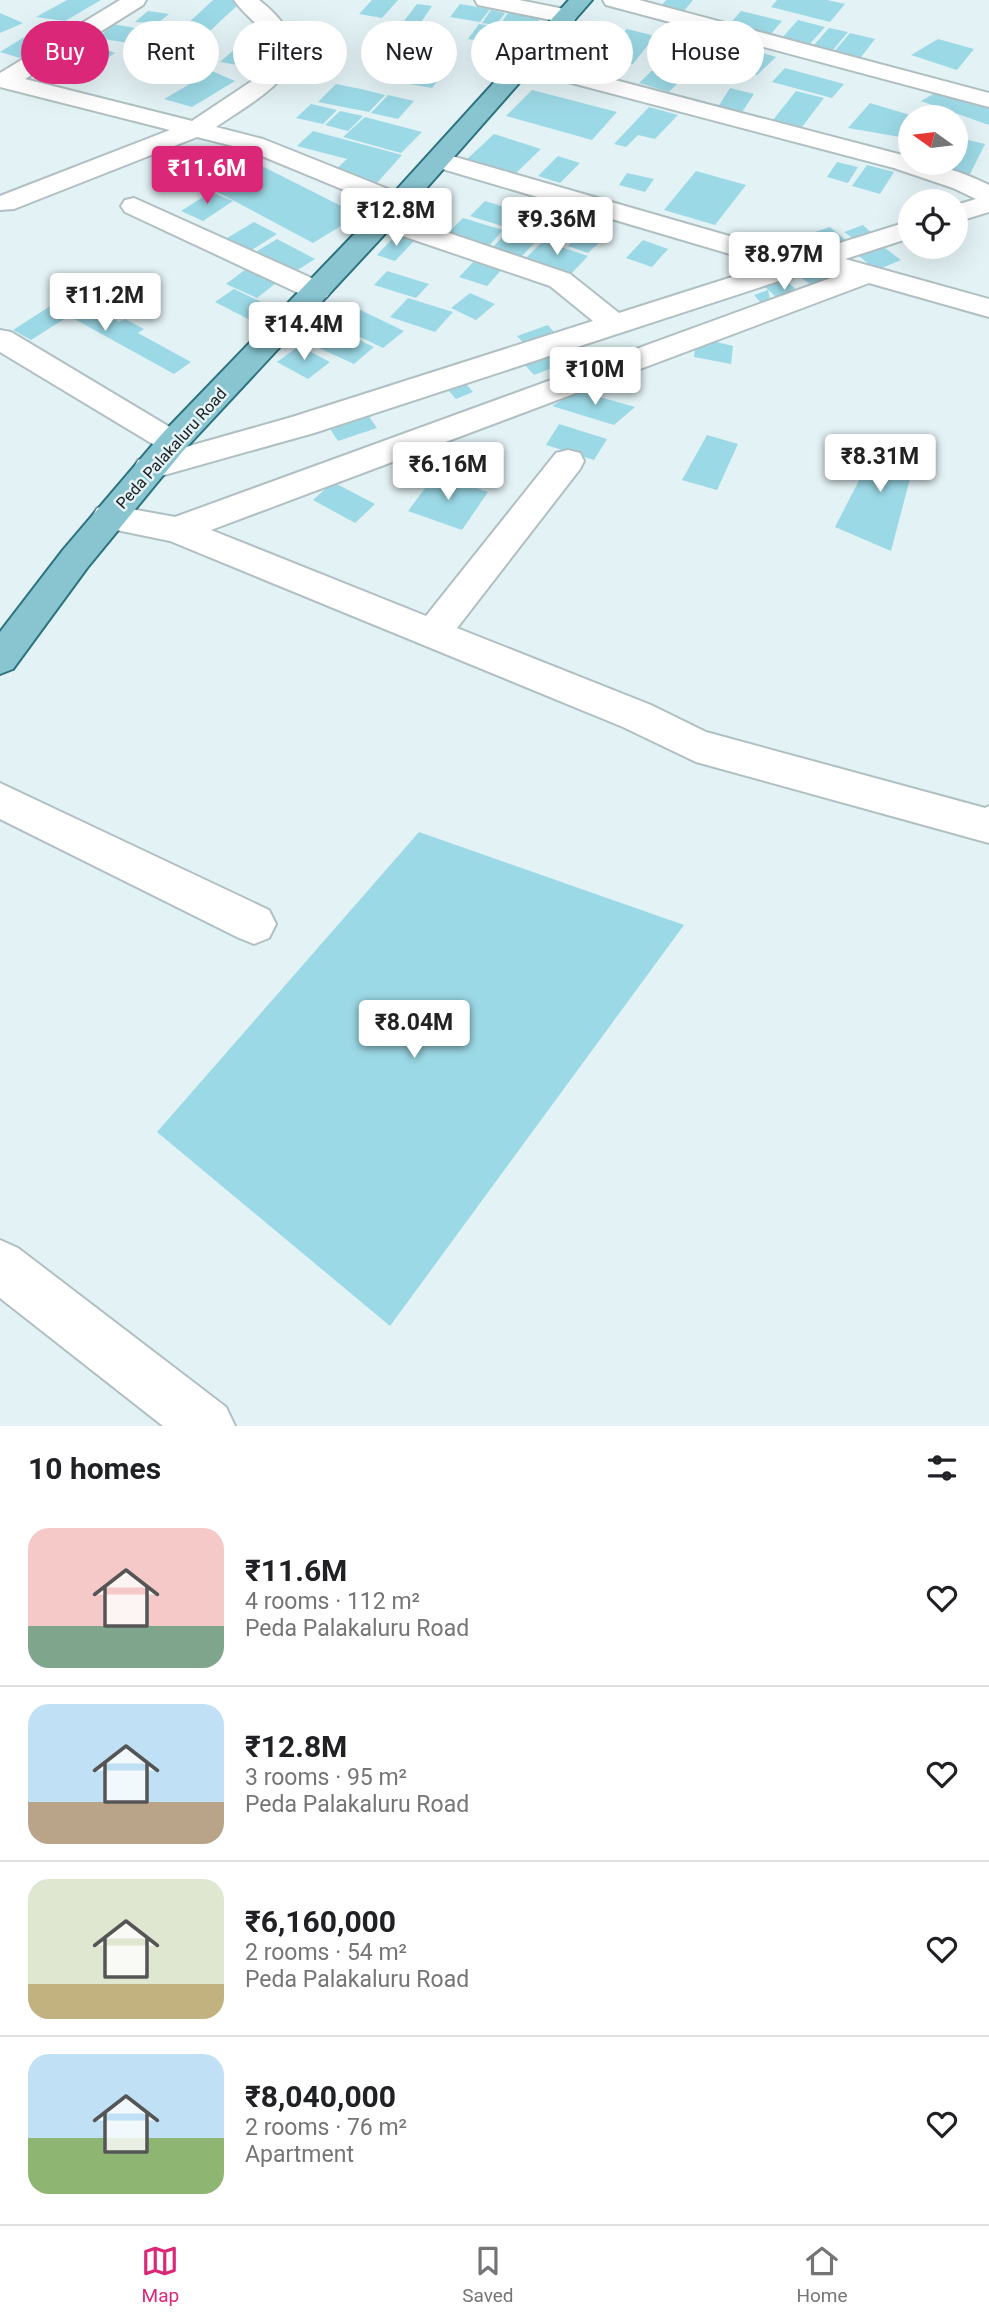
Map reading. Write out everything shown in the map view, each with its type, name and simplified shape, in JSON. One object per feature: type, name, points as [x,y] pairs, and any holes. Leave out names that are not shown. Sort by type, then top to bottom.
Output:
[{"type":"main road","name":"Peda Palakaluru Road","points":[[0,659],[150,468],[317,291],[505,84]]},
{"type":"street","points":[[2,81],[135,0]]},
{"type":"street","points":[[5,203],[197,129],[270,79],[283,54],[280,37],[260,12],[245,0]]},
{"type":"street","points":[[486,0],[573,8]]},
{"type":"street","points":[[614,0],[989,100]]},
{"type":"street","points":[[2,81],[254,145],[391,211],[560,280],[615,324]]},
{"type":"street","points":[[600,84],[903,163],[962,182],[989,195]]},
{"type":"street","points":[[438,160],[740,248],[773,274]]},
{"type":"street","points":[[968,210],[989,203]]},
{"type":"street","points":[[134,206],[317,291]]},
{"type":"street","points":[[150,468],[303,425],[898,233]]},
{"type":"street","points":[[814,260],[989,308]]},
{"type":"street","points":[[176,530],[868,274]]},
{"type":"street","points":[[0,339],[172,443]]},
{"type":"street","points":[[433,633],[568,461]]},
{"type":"street","points":[[109,517],[176,530],[637,716],[696,746],[986,826],[989,824]]},
{"type":"street","points":[[0,800],[254,924]]},
{"type":"street","points":[[0,1266],[207,1426]]},
{"type":"building","points":[[67,0],[101,0],[65,21],[36,17]]},
{"type":"building","points":[[213,0],[243,0],[219,23],[190,21]]},
{"type":"building","points":[[372,0],[398,0],[382,18],[359,14]]},
{"type":"building","points":[[666,0],[693,0],[684,11],[661,6]]},
{"type":"building","points":[[777,0],[827,0],[845,4],[830,22],[771,7]]},
{"type":"building","points":[[417,4],[432,6],[422,21],[404,21]]},
{"type":"building","points":[[460,4],[490,9],[481,21],[450,17]]},
{"type":"building","points":[[491,10],[505,13],[499,21],[483,21]]},
{"type":"building","points":[[148,11],[169,14],[160,21],[136,21]]},
{"type":"building","points":[[741,11],[782,21],[770,35],[764,34],[764,21],[732,21]]},
{"type":"building","points":[[0,13],[21,22],[21,24],[0,33]]},
{"type":"building","points":[[508,13],[540,19],[538,21],[502,21]]},
{"type":"building","points":[[798,20],[825,27],[808,46],[781,39]]},
{"type":"building","points":[[113,24],[123,26],[123,42],[109,40],[109,28]]},
{"type":"building","points":[[829,28],[848,32],[833,50],[814,45]]},
{"type":"building","points":[[633,30],[647,34],[647,46],[633,64]]},
{"type":"building","points":[[850,33],[875,39],[858,61],[832,54]]},
{"type":"building","points":[[21,39],[21,57],[0,52]]},
{"type":"building","points":[[938,39],[974,49],[957,70],[911,55]]},
{"type":"building","points":[[233,51],[233,64],[220,62]]},
{"type":"building","points":[[764,53],[776,57],[764,68]]},
{"type":"building","points":[[785,68],[844,84],[832,98],[772,82]]},
{"type":"building","points":[[219,74],[233,80],[192,107],[164,99],[190,84],[219,84]]},
{"type":"building","points":[[647,75],[647,84],[677,84],[669,92],[639,83]]},
{"type":"building","points":[[336,84],[385,95],[369,112],[318,102]]},
{"type":"building","points":[[409,84],[435,84],[432,88]]},
{"type":"building","points":[[730,88],[754,94],[742,112],[718,107]]},
{"type":"building","points":[[944,88],[989,100],[989,125],[968,118],[968,105],[932,105],[921,101]]},
{"type":"building","points":[[532,90],[617,112],[592,140],[506,116]]},
{"type":"building","points":[[796,91],[824,98],[802,127],[773,120]]},
{"type":"building","points":[[388,95],[414,101],[398,119],[371,113]]},
{"type":"building","points":[[870,103],[898,111],[898,137],[848,128]]},
{"type":"building","points":[[311,104],[337,110],[323,124],[296,118]]},
{"type":"building","points":[[649,107],[678,115],[655,139],[638,135],[626,147],[614,144]]},
{"type":"building","points":[[340,111],[363,116],[348,131],[325,125]]},
{"type":"building","points":[[365,117],[422,132],[401,153],[343,137]]},
{"type":"building","points":[[313,131],[402,155],[376,184],[333,172],[347,159],[297,146]]},
{"type":"building","points":[[494,134],[541,149],[514,175],[466,160]]},
{"type":"building","points":[[968,140],[985,144],[969,176],[965,175],[968,175]]},
{"type":"building","points":[[558,156],[580,163],[560,183],[538,176]]},
{"type":"building","points":[[254,162],[359,215],[313,243],[208,187]]},
{"type":"building","points":[[837,162],[858,167],[848,183],[827,177]]},
{"type":"building","points":[[867,165],[894,172],[880,194],[852,186]]},
{"type":"building","points":[[696,171],[746,185],[715,225],[664,210]]},
{"type":"building","points":[[627,173],[654,179],[645,192],[619,185]]},
{"type":"building","points":[[211,192],[233,201],[203,221],[181,211]]},
{"type":"building","points":[[485,201],[520,212],[505,227],[470,216]]},
{"type":"building","points":[[558,215],[578,219],[567,234],[541,228]]},
{"type":"building","points":[[463,218],[503,230],[488,247],[447,234]]},
{"type":"building","points":[[254,222],[277,234],[250,251],[227,238]]},
{"type":"building","points":[[863,225],[873,234],[855,240],[844,232]]},
{"type":"building","points":[[830,227],[848,242],[827,249],[809,234]]},
{"type":"building","points":[[510,229],[539,238],[522,256],[493,247]]},
{"type":"building","points":[[585,229],[605,237],[588,253],[568,246]]},
{"type":"building","points":[[396,235],[414,241],[395,261],[377,255]]},
{"type":"building","points":[[808,237],[821,247],[804,253],[791,243]]},
{"type":"building","points":[[277,239],[315,259],[293,273],[254,253]]},
{"type":"building","points":[[643,240],[668,249],[652,267],[626,258]]},
{"type":"building","points":[[543,241],[588,256],[571,274],[526,258]]},
{"type":"building","points":[[881,245],[901,260],[877,270],[856,254]]},
{"type":"building","points":[[478,257],[505,266],[487,286],[459,277]]},
{"type":"building","points":[[811,262],[832,276],[812,285],[795,274]]},
{"type":"building","points":[[250,266],[281,279],[257,298],[226,284]]},
{"type":"building","points":[[387,271],[429,284],[416,298],[374,285]]},
{"type":"building","points":[[785,280],[804,296],[784,304],[765,287]]},
{"type":"building","points":[[234,289],[276,309],[256,323],[215,302]]},
{"type":"building","points":[[768,290],[770,299],[761,303],[754,295]]},
{"type":"building","points":[[470,293],[495,304],[476,320],[451,308]]},
{"type":"building","points":[[408,298],[453,312],[435,332],[390,317]]},
{"type":"building","points":[[58,301],[71,309],[82,302],[119,322],[125,319],[144,329],[138,333],[191,362],[174,374],[69,316],[31,340],[13,330]]},
{"type":"building","points":[[348,304],[404,331],[383,348],[327,321]]},
{"type":"building","points":[[327,325],[374,347],[354,364],[306,342]]},
{"type":"building","points":[[548,325],[558,337],[527,347],[517,336]]},
{"type":"building","points":[[696,337],[733,346],[731,364],[694,357]]},
{"type":"building","points":[[299,346],[330,362],[308,379],[277,362]]},
{"type":"building","points":[[560,347],[573,360],[534,375],[521,361]]},
{"type":"building","points":[[466,384],[473,392],[456,399],[448,390]]},
{"type":"building","points":[[578,391],[635,407],[614,425],[552,406]]},
{"type":"building","points":[[364,409],[377,428],[338,441],[325,421]]},
{"type":"building","points":[[559,424],[607,439],[594,460],[546,445]]},
{"type":"building","points":[[707,435],[738,444],[717,490],[682,480]]},
{"type":"building","points":[[882,436],[918,448],[891,551],[835,527]]},
{"type":"building","points":[[437,449],[454,454],[430,473],[408,457]]},
{"type":"building","points":[[435,475],[488,492],[462,530],[408,511]]},
{"type":"building","points":[[333,482],[375,504],[355,523],[313,500]]},
{"type":"building","points":[[419,832],[684,925],[390,1326],[157,1132]]}]
